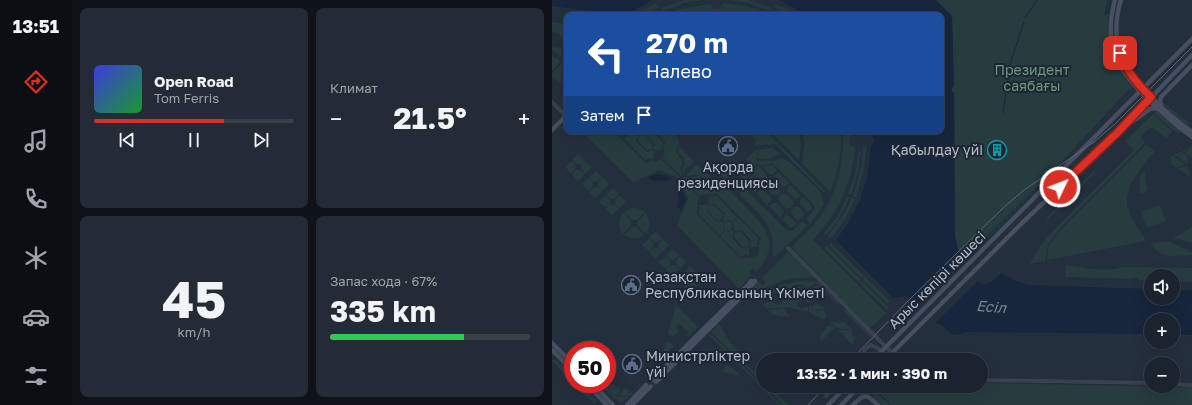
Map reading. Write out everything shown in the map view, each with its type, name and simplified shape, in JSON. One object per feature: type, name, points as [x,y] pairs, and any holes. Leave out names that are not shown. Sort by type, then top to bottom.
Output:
[{"type":"main road","points":[[1115,0],[1111,34],[1114,51],[1125,75],[1161,110],[1192,137]]},
{"type":"main road","points":[[1121,0],[1116,20],[1116,32],[1120,53],[1127,70],[1141,90]]},
{"type":"main road","name":"Арыс көпірі көшесі","points":[[879,353],[1192,39]]},
{"type":"main road","points":[[1118,132],[1192,55]]},
{"type":"main road","points":[[1161,110],[1161,97],[1192,65]]},
{"type":"main road","points":[[1118,132],[1154,108],[1161,110],[1192,132]]},
{"type":"main road","points":[[552,130],[564,119]]},
{"type":"main road","name":"Арыс көпірі көшесі","points":[[892,353],[1021,224],[1118,132]]},
{"type":"main road","points":[[751,281],[755,281],[744,294],[654,381],[751,281]]},
{"type":"main road","points":[[552,343],[564,355]]},
{"type":"main road","points":[[552,351],[564,362]]},
{"type":"main road","points":[[627,405],[648,386],[632,405]]},
{"type":"main road","points":[[595,393],[607,405]]},
{"type":"main road","points":[[602,393],[613,405]]},
{"type":"main road","points":[[828,405],[840,393]]},
{"type":"main road","points":[[841,405],[853,393]]},
{"type":"main road","points":[[853,405],[860,398],[867,396],[878,405]]},
{"type":"street","points":[[552,102],[564,113]]},
{"type":"street","points":[[788,248],[893,353]]},
{"type":"street","points":[[864,353],[866,349],[871,345],[883,353]]},
{"type":"street","points":[[988,380],[1144,383]]},
{"type":"street","points":[[1180,384],[1192,385]]},
{"type":"street","points":[[826,396],[829,393]]},
{"type":"street","points":[[860,398],[865,393]]},
{"type":"green space","points":[[685,0],[704,0],[682,3],[681,5],[662,11],[661,8]]},
{"type":"green space","points":[[729,0],[749,0],[772,8],[771,11],[751,3]]},
{"type":"green space","name":"Президент саябағы","points":[[936,0],[1107,0],[1104,15],[1105,17],[1105,15],[1108,14],[1108,28],[1115,57],[1132,87],[1131,90],[1128,90],[1052,172],[968,254],[960,255],[956,246],[955,235],[952,18]]},
{"type":"green space","points":[[656,3],[658,7],[648,12],[640,12]]},
{"type":"green space","points":[[724,3],[746,6],[763,12],[671,12],[710,4],[713,9],[718,9]]},
{"type":"green space","points":[[775,4],[793,12],[784,12],[774,7]]},
{"type":"green space","points":[[552,22],[564,24],[563,38],[559,34],[552,31]]},
{"type":"green space","points":[[552,47],[562,48],[561,58],[552,50]]},
{"type":"green space","points":[[552,56],[559,59],[559,63],[552,71]]},
{"type":"green space","points":[[564,63],[564,80],[561,83]]},
{"type":"green space","points":[[561,64],[560,84],[552,76],[552,73]]},
{"type":"green space","points":[[1164,103],[1191,125],[1188,126],[1168,110],[1169,109],[1162,105]]},
{"type":"green space","points":[[1157,111],[1174,125],[1180,132],[1178,134],[1154,114]]},
{"type":"green space","points":[[1153,114],[1172,131],[1166,138],[1153,128],[1146,131],[1141,138],[1145,143],[1062,226],[1048,245],[1045,261],[1029,264],[1046,238],[1134,150],[1125,141]]},
{"type":"green space","points":[[584,134],[616,134],[646,163],[651,160],[656,162],[661,159],[680,177],[678,179],[675,175],[673,176],[660,170],[633,182]]},
{"type":"green space","points":[[629,134],[636,134],[638,136],[636,141],[647,152],[652,150],[654,151],[653,159],[650,158],[645,160],[624,139]]},
{"type":"green space","points":[[644,134],[655,134],[663,142],[661,147],[663,150],[655,151],[653,149],[655,144]]},
{"type":"green space","points":[[657,134],[674,134],[679,140],[676,150],[683,164],[680,168],[681,176],[662,158],[665,153],[663,145],[666,142]]},
{"type":"green space","points":[[750,134],[769,134],[826,192],[824,193],[775,144],[755,146],[756,140]]},
{"type":"green space","points":[[773,134],[799,134],[801,145],[799,160]]},
{"type":"green space","points":[[803,134],[840,134],[841,146],[839,162],[830,192],[802,163],[804,146]]},
{"type":"green space","points":[[843,134],[855,134],[850,137],[850,144],[855,148],[847,187],[830,219],[813,240],[886,313],[870,328],[792,248],[823,213],[829,202],[838,180]]},
{"type":"green space","points":[[644,135],[653,144],[652,149],[647,150],[638,141],[638,137]]},
{"type":"green space","points":[[1169,139],[1187,152],[1191,146],[1192,158]]},
{"type":"green space","points":[[1146,144],[1155,151],[1135,177],[1128,193],[1127,201],[1132,217],[1146,241],[1047,260],[1048,248],[1058,233]]},
{"type":"green space","points":[[867,145],[863,172],[856,197],[853,196],[861,166],[863,165],[863,148]]},
{"type":"green space","points":[[679,146],[694,162],[686,168],[683,173],[682,170],[685,164],[684,159],[678,152]]},
{"type":"green space","points":[[773,148],[780,154],[768,159],[756,158],[756,161],[773,161],[781,158],[788,161],[819,190],[822,195],[824,204],[810,224],[806,219],[815,209],[814,205],[773,163],[767,165],[757,164],[753,168],[746,160],[755,150]]},
{"type":"green space","points":[[861,150],[858,172],[851,195],[848,194],[856,171],[858,153]]},
{"type":"green space","points":[[1182,152],[1187,155],[1187,164],[1173,154]]},
{"type":"green space","points":[[578,154],[585,160],[581,164],[576,164],[572,160]]},
{"type":"green space","points":[[1171,155],[1186,165],[1176,167],[1172,164]]},
{"type":"green space","points":[[571,161],[576,165],[575,169],[571,173],[565,167]]},
{"type":"green space","points":[[585,161],[592,167],[585,174],[581,169],[581,165]]},
{"type":"green space","points":[[744,162],[751,169],[747,174],[747,190],[787,231],[792,231],[802,221],[807,226],[775,257],[772,254],[773,244],[769,228],[759,214],[740,195],[742,180],[738,168]]},
{"type":"green space","points":[[697,164],[712,179],[706,180],[700,175],[695,174],[691,176],[685,175],[690,173]]},
{"type":"green space","points":[[759,166],[767,175],[768,180],[765,183],[760,182],[751,173]]},
{"type":"green space","points":[[762,166],[773,166],[777,170],[774,174],[769,174]]},
{"type":"green space","points":[[1186,166],[1189,169],[1190,177],[1177,168]]},
{"type":"green space","points":[[576,170],[580,170],[585,174],[578,181],[572,174]]},
{"type":"green space","points":[[723,170],[728,171],[731,175],[733,188],[720,175]]},
{"type":"green space","points":[[1095,170],[1095,173],[1047,220],[1046,219]]},
{"type":"green space","points":[[596,171],[602,177],[598,181],[593,182],[589,177]]},
{"type":"green space","points":[[1144,171],[1148,189],[1145,193],[1140,194],[1140,176]]},
{"type":"green space","points":[[778,172],[789,183],[786,186],[782,187],[776,180],[775,175]]},
{"type":"green space","points":[[750,175],[759,184],[759,189],[755,192],[750,187]]},
{"type":"green space","points":[[684,176],[689,178],[699,176],[705,181],[718,179],[747,208],[765,231],[768,238],[768,254],[756,272],[753,269],[749,272],[752,275],[739,289],[677,225],[688,199],[683,186],[684,184],[680,180],[681,179],[699,197],[697,202],[698,210],[696,213],[741,259],[746,257],[752,258],[757,255],[759,242],[761,239],[716,193],[713,195],[705,194],[700,196],[682,178]]},
{"type":"green space","points":[[589,178],[593,182],[592,187],[588,191],[582,184]]},
{"type":"green space","points":[[603,178],[609,184],[602,191],[598,187],[598,182]]},
{"type":"green space","points":[[769,181],[773,181],[780,188],[780,193],[773,195],[766,188],[766,184]]},
{"type":"green space","points":[[791,185],[801,196],[798,199],[795,199],[788,192],[787,188]]},
{"type":"green space","points":[[598,187],[602,192],[595,198],[589,192],[593,188]]},
{"type":"green space","points":[[613,188],[619,194],[615,199],[611,199],[606,195]]},
{"type":"green space","points":[[760,190],[765,191],[771,198],[771,201],[767,205],[757,194]]},
{"type":"green space","points":[[781,194],[786,194],[793,200],[793,205],[790,208],[785,208],[779,201]]},
{"type":"green space","points":[[606,195],[610,200],[610,204],[606,208],[599,202]]},
{"type":"green space","points":[[620,195],[626,202],[620,208],[615,204],[616,199]]},
{"type":"green space","points":[[716,195],[737,217],[732,222],[729,220],[725,222],[723,220],[725,214],[715,204],[708,204],[709,196],[712,197]]},
{"type":"green space","points":[[847,196],[850,197],[837,222],[826,235],[824,233],[838,216]]},
{"type":"green space","points":[[803,197],[811,205],[811,209],[808,212],[800,204]]},
{"type":"green space","points":[[852,197],[855,199],[850,210],[842,224],[831,238],[828,236],[846,211]]},
{"type":"green space","points":[[773,203],[777,203],[784,211],[780,217],[769,206]]},
{"type":"green space","points":[[615,204],[619,209],[612,215],[606,209],[610,205]]},
{"type":"green space","points":[[699,205],[707,205],[707,212],[717,222],[724,222],[724,230],[719,235],[698,213],[700,208]]},
{"type":"green space","points":[[714,205],[723,214],[722,220],[717,221],[708,211],[708,207]]},
{"type":"green space","points":[[1160,205],[1166,221],[1147,228],[1141,212]]},
{"type":"green space","points":[[794,207],[799,207],[805,214],[798,221],[792,214],[791,210]]},
{"type":"green space","points":[[631,208],[636,208],[645,212],[637,220],[632,220],[624,212]]},
{"type":"green space","points":[[623,213],[631,221],[631,226],[623,234],[619,224]]},
{"type":"green space","points":[[646,213],[649,229],[646,234],[638,226],[638,221]]},
{"type":"green space","points":[[786,215],[797,224],[790,227],[782,219]]},
{"type":"green space","points":[[738,217],[759,239],[757,244],[758,247],[749,246],[751,240],[741,230],[733,230],[733,222]]},
{"type":"green space","points":[[726,222],[730,222],[732,226],[730,230],[726,230],[724,228],[724,224]]},
{"type":"green space","points":[[632,227],[637,227],[644,235],[639,238],[634,238],[624,235]]},
{"type":"green space","points":[[1192,227],[1192,243],[1176,238],[1175,240],[1172,239]]},
{"type":"green space","points":[[725,230],[728,232],[732,230],[734,232],[732,238],[742,248],[749,248],[749,256],[746,254],[741,257],[720,236]]},
{"type":"green space","points":[[656,231],[662,238],[658,242],[654,242],[649,238]]},
{"type":"green space","points":[[740,231],[749,241],[748,246],[743,247],[734,237],[735,232]]},
{"type":"green space","points":[[649,239],[653,243],[653,247],[649,251],[642,245]]},
{"type":"green space","points":[[663,239],[669,245],[663,251],[658,247],[659,243]]},
{"type":"green space","points":[[1168,241],[1192,252],[1192,255],[1164,255],[1155,249],[1151,243]]},
{"type":"green space","points":[[831,243],[864,276],[861,278],[829,245]]},
{"type":"green space","points":[[827,246],[861,280],[858,282],[824,248]]},
{"type":"green space","points":[[653,248],[658,248],[662,252],[655,259],[649,252]]},
{"type":"green space","points":[[673,249],[679,255],[675,259],[671,260],[667,255]]},
{"type":"green space","points":[[788,252],[814,277],[785,280],[763,288],[748,291],[758,281],[763,286],[766,282],[762,278]]},
{"type":"green space","points":[[666,256],[670,260],[670,265],[666,269],[659,262]]},
{"type":"green space","points":[[680,256],[686,262],[680,269],[676,265],[676,260]]},
{"type":"green space","points":[[671,265],[675,265],[679,270],[673,276],[666,270]]},
{"type":"green space","points":[[1066,265],[1102,270],[1123,267],[1192,268],[1192,282],[1180,281],[1180,269],[1144,269],[1144,280],[1139,280],[1137,278],[1066,277]]},
{"type":"green space","points":[[690,266],[697,273],[693,277],[688,277],[684,273]]},
{"type":"green space","points":[[683,273],[688,278],[687,282],[683,286],[677,280]]},
{"type":"green space","points":[[697,273],[704,280],[690,293],[684,287],[688,282],[693,282],[693,277]]},
{"type":"green space","points":[[865,277],[890,301],[888,304],[863,280]]},
{"type":"green space","points":[[801,281],[818,282],[840,303],[838,304],[816,283],[807,287],[795,285],[786,292],[775,293],[771,298],[759,301],[754,296],[781,285]]},
{"type":"green space","points":[[862,281],[889,308],[887,310],[859,283]]},
{"type":"green space","points":[[817,285],[826,295],[824,299],[812,294],[800,294],[801,287],[809,290]]},
{"type":"green space","points":[[800,287],[799,293],[784,296],[783,294],[795,288]]},
{"type":"green space","points":[[783,299],[810,299],[808,304],[806,301],[798,301],[797,306],[801,309],[808,306],[808,312],[787,307],[767,309],[762,304],[772,301],[778,305],[782,303]]},
{"type":"green space","points":[[817,304],[824,307],[824,309],[815,310],[809,306]]},
{"type":"green space","points":[[676,305],[698,327],[689,336],[686,336],[688,333],[679,323],[676,327],[679,331],[674,336],[669,335],[668,333]]},
{"type":"green space","points":[[809,306],[816,311],[824,310],[827,316],[823,320],[809,312]]},
{"type":"green space","points":[[784,308],[789,317],[773,315],[768,310]]},
{"type":"green space","points":[[846,309],[872,336],[871,338],[844,311]]},
{"type":"green space","points":[[833,322],[845,323],[851,329],[841,329],[830,324]]},
{"type":"green space","points":[[719,324],[730,342],[743,356],[738,359],[711,332]]},
{"type":"green space","points":[[829,325],[835,328],[821,341],[821,334]]},
{"type":"green space","points":[[838,330],[852,330],[852,335],[856,338],[853,341],[854,344],[853,345]]},
{"type":"green space","points":[[711,334],[737,360],[733,359],[709,335]]},
{"type":"green space","points":[[665,342],[673,344],[674,346],[665,354],[661,353],[665,347]]},
{"type":"green space","points":[[720,348],[725,353],[721,364],[715,362]]},
{"type":"green space","points":[[552,359],[558,361],[564,367],[564,374],[552,361]]},
{"type":"green space","points":[[740,361],[744,362],[756,373],[756,377]]},
{"type":"green space","points":[[739,362],[756,379],[756,382],[739,365]]},
{"type":"green space","points":[[726,365],[730,366],[741,376],[723,372]]},
{"type":"green space","points":[[988,383],[1144,386],[1144,393],[1180,393],[1180,387],[1192,387],[1192,405],[892,405],[879,393],[988,393]]},
{"type":"green space","points":[[616,386],[621,389],[617,396],[609,393],[616,393]]},
{"type":"green space","points":[[624,388],[633,393],[629,396],[618,396]]},
{"type":"green space","points":[[583,393],[589,393],[597,401],[594,404]]},
{"type":"green space","points":[[767,393],[769,393],[781,405],[779,405]]},
{"type":"green space","points":[[772,393],[776,393],[788,405],[783,405]]},
{"type":"green space","points":[[871,393],[877,393],[890,405],[882,405]]},
{"type":"green space","points":[[612,396],[629,397],[621,403]]},
{"type":"water","points":[[552,0],[652,0],[631,12],[598,12],[552,6]]},
{"type":"water","name":"Есіл","points":[[779,0],[936,0],[952,18],[955,235],[961,257],[973,278],[979,283],[985,285],[993,281],[1001,273],[1016,281],[1029,285],[1144,289],[1144,305],[1180,305],[1180,290],[1192,290],[1192,335],[1180,335],[1180,313],[1144,313],[1144,334],[966,332],[952,335],[911,299],[905,296],[893,298],[836,240],[847,225],[860,200],[867,178],[871,147],[875,141],[872,134],[944,134],[944,12],[801,12]]},
{"type":"water","points":[[659,173],[671,178],[666,181],[652,181],[648,177]]},
{"type":"water","points":[[681,187],[686,200],[681,210],[677,207],[679,199],[677,193]]},
{"type":"pier","points":[[964,259],[974,277],[978,281],[935,323],[917,305]]},
{"type":"waterway","points":[[1025,18],[1037,0]]},
{"type":"waterway","points":[[1003,113],[1010,65],[1024,22]]},
{"type":"tunnel","points":[[650,387],[656,382]]},
{"type":"tram line","points":[[858,353],[908,301],[1004,207],[1024,190],[1094,142],[1116,123],[1192,47]]},
{"type":"tram line","points":[[808,405],[819,393]]},
{"type":"place","name":"Ақорда резиденциясы","points":[[728,146]]},
{"type":"place","name":"Қабылдау үйі","points":[[997,150]]},
{"type":"place","name":"Қазақстан Республикасының Үкіметі","points":[[631,285]]},
{"type":"place","name":"Министрліктер үйі","points":[[632,364]]},
{"type":"route","points":[[1060,187],[1118,132],[1151,97],[1137,84],[1127,70],[1120,53]]}]
